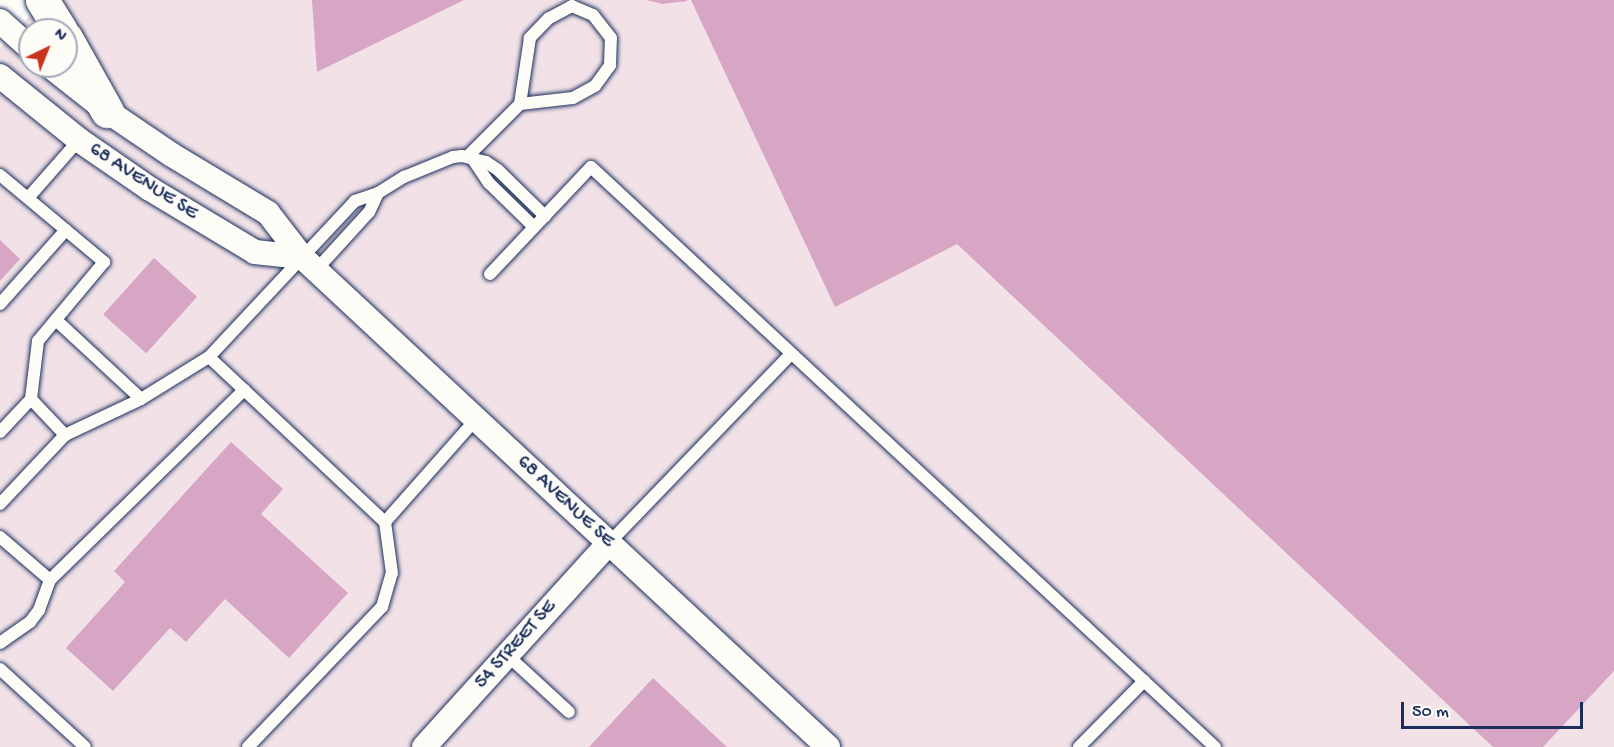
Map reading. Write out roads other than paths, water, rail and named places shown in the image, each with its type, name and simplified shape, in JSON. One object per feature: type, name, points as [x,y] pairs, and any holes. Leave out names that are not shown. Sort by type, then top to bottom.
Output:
[{"type":"main road","points":[[42,0],[53,18]]},
{"type":"main road","points":[[78,59],[107,111]]},
{"type":"street","points":[[0,21],[18,37]]},
{"type":"street","name":"68 AVENUE SE","points":[[0,76],[79,140],[150,189],[255,252],[309,264]]},
{"type":"street","name":"68 AVENUE SE","points":[[65,78],[107,111],[172,155],[268,213],[309,264],[828,747]]},
{"type":"street","name":"54 STREET SE","points":[[424,747],[609,543]]},
{"type":"lane","points":[[470,158],[520,104],[530,38],[549,18],[572,6],[592,15],[611,38],[610,65],[595,86],[573,98],[520,104]]},
{"type":"lane","points":[[28,198],[79,140]]},
{"type":"lane","points":[[309,264],[355,201],[378,193],[391,183],[453,157],[486,162],[498,170],[544,216]]},
{"type":"lane","points":[[470,158],[482,176],[534,227]]},
{"type":"lane","points":[[490,274],[591,167],[1215,747]]},
{"type":"lane","points":[[0,174],[104,262],[38,341],[31,399],[0,432]]},
{"type":"lane","points":[[0,504],[65,435],[141,399],[209,357],[369,212],[378,193]]},
{"type":"lane","points":[[0,304],[66,230]]},
{"type":"lane","points":[[56,320],[141,399]]},
{"type":"lane","points":[[609,543],[791,354]]},
{"type":"lane","points":[[209,357],[385,522],[393,573],[382,607],[248,747]]},
{"type":"lane","points":[[0,643],[30,622],[39,610],[50,580],[244,390]]},
{"type":"lane","points":[[31,399],[65,435]]},
{"type":"lane","points":[[385,522],[476,419]]},
{"type":"lane","points":[[0,537],[50,580]]},
{"type":"lane","points":[[507,655],[569,712]]},
{"type":"lane","points":[[0,669],[85,747]]},
{"type":"lane","points":[[1079,747],[1144,681]]}]
